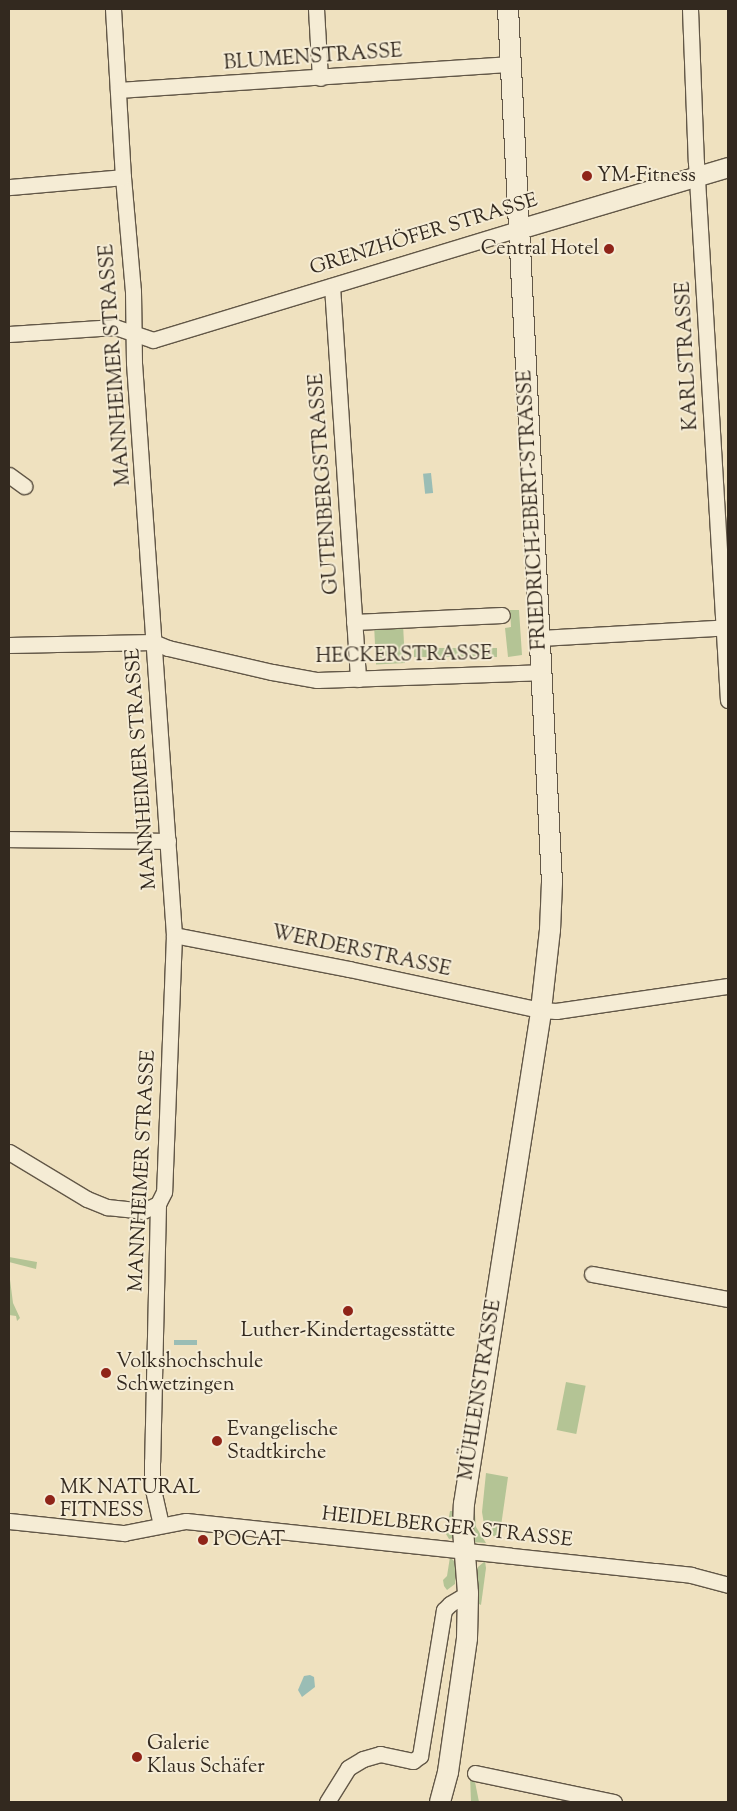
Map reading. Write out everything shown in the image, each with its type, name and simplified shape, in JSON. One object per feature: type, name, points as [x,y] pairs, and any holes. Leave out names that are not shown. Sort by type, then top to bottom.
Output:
[{"type":"main road","name":"FRIEDRICH-EBERT-STRASSE","points":[[508,9],[552,883],[550,930],[540,1010]]},
{"type":"main road","name":"MÜHLENSTRASSE","points":[[440,1802],[448,1772],[467,1638],[468,1594],[464,1550],[464,1504],[540,1010]]},
{"type":"main road","name":"MÜHLENSTRASSE","points":[[448,1772],[453,1802]]},
{"type":"street","name":"MANNHEIMER STRASSE","points":[[113,9],[123,177],[134,291],[134,363],[174,935],[164,1192],[158,1204],[152,1477],[161,1526]]},
{"type":"street","points":[[316,9],[320,78]]},
{"type":"street","name":"KARLSTRASSE","points":[[690,9],[697,176],[726,627],[728,700]]},
{"type":"street","name":"BLUMENSTRASSE","points":[[118,90],[511,64]]},
{"type":"street","name":"GRENZHÖFER STRASSE","points":[[9,334],[115,327],[153,340],[728,167]]},
{"type":"street","points":[[9,186],[123,177]]},
{"type":"street","name":"GUTENBERGSTRASSE","points":[[332,286],[358,679]]},
{"type":"street","points":[[9,475],[24,486]]},
{"type":"street","name":"HECKERSTRASSE","points":[[354,622],[502,615]]},
{"type":"street","points":[[540,638],[726,627]]},
{"type":"street","points":[[9,646],[153,642]]},
{"type":"street","name":"HECKERSTRASSE","points":[[153,642],[168,648],[272,672],[317,680],[541,672]]},
{"type":"street","points":[[9,839],[168,841]]},
{"type":"street","name":"WERDERSTRASSE","points":[[174,935],[349,969],[540,1010],[556,1010],[728,986]]},
{"type":"street","points":[[9,1152],[86,1199],[107,1207],[143,1211],[158,1204]]},
{"type":"street","points":[[592,1274],[728,1299]]},
{"type":"street","name":"HEIDELBERGER STRASSE","points":[[9,1521],[124,1533],[186,1521],[691,1575],[728,1585]]},
{"type":"street","points":[[327,1802],[348,1768],[363,1759],[380,1754],[413,1761],[420,1756],[444,1610],[468,1594]]},
{"type":"street","points":[[476,1772],[614,1802]]},
{"type":"green space","points":[[510,610],[519,610],[522,655],[508,657],[505,628],[511,627]]},
{"type":"green space","points":[[403,624],[405,663],[376,664],[374,626]]},
{"type":"green space","points":[[414,648],[497,648],[497,657],[414,657]]},
{"type":"green space","points":[[9,1257],[37,1262],[36,1269],[9,1262]]},
{"type":"green space","points":[[9,1272],[13,1303],[20,1318],[17,1321],[16,1316],[9,1315]]},
{"type":"green space","points":[[566,1382],[586,1386],[576,1434],[557,1430]]},
{"type":"green space","points":[[486,1473],[508,1477],[499,1540],[487,1531],[484,1524],[482,1512]]},
{"type":"green space","points":[[450,1511],[453,1511],[454,1533],[453,1538],[449,1539],[446,1534]]},
{"type":"green space","points":[[470,1514],[475,1514],[476,1527],[486,1543],[472,1542]]},
{"type":"green space","points":[[450,1557],[455,1562],[456,1576],[455,1584],[447,1590],[443,1580],[447,1576]]},
{"type":"green space","points":[[485,1561],[486,1568],[481,1605],[479,1604],[476,1573],[478,1567]]},
{"type":"green space","points":[[470,1775],[474,1777],[479,1802],[471,1802]]},
{"type":"water","points":[[431,473],[433,493],[425,494],[423,474]]},
{"type":"water","points":[[174,1340],[197,1340],[197,1345],[174,1345]]},
{"type":"water","points":[[310,1675],[314,1677],[315,1687],[302,1697],[298,1690],[304,1676]]},
{"type":"place","name":"YM-Fitness","points":[[587,176]]},
{"type":"place","name":"Central Hotel","points":[[609,249]]},
{"type":"place","name":"Luther-Kindertagesstätte","points":[[348,1311]]},
{"type":"place","name":"Volkshochschule Schwetzingen","points":[[106,1373]]},
{"type":"place","name":"Evangelische Stadtkirche","points":[[217,1441]]},
{"type":"place","name":"MK NATURAL FITNESS","points":[[50,1500]]},
{"type":"place","name":"POCAT","points":[[203,1540]]},
{"type":"place","name":"Galerie Klaus Schäfer","points":[[137,1757]]}]
